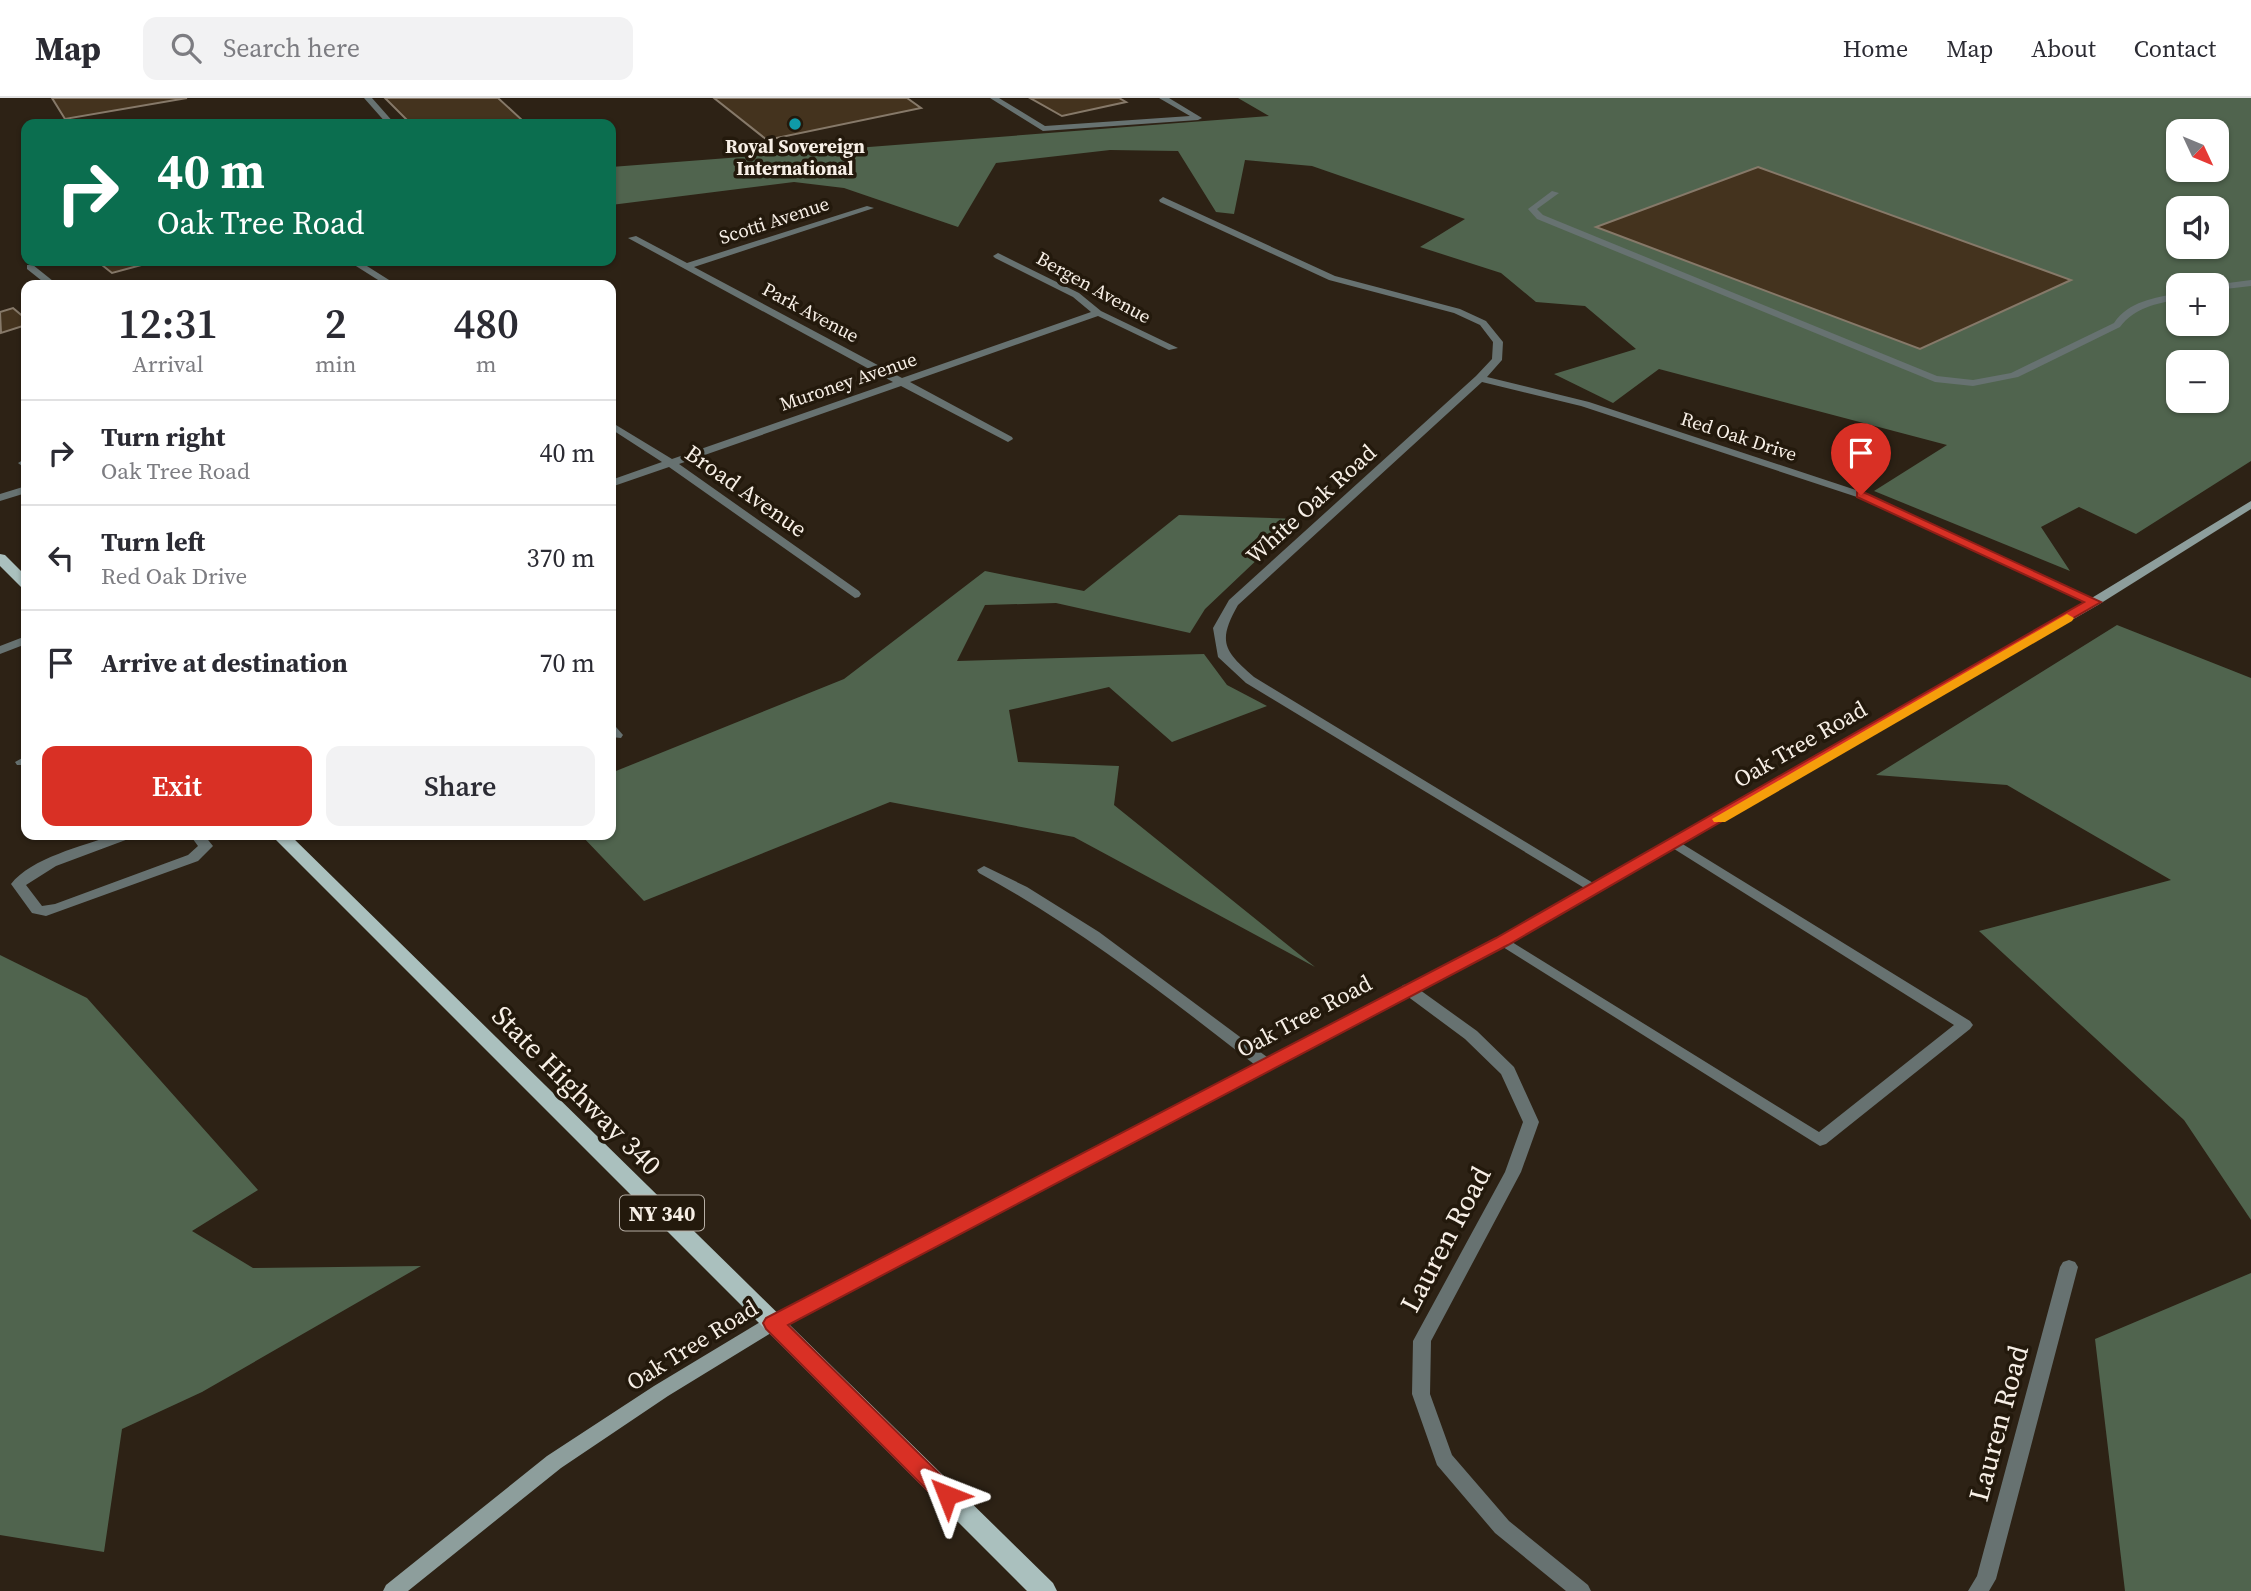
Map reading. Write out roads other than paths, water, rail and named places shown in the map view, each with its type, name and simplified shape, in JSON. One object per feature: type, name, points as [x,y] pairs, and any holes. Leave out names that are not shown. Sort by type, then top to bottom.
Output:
[{"type":"main road","points":[[0,558],[21,579]]},
{"type":"main road","name":"State Highway 340","points":[[285,840],[1044,1591]]},
{"type":"street","points":[[368,98],[387,119]]},
{"type":"street","points":[[994,98],[1043,129],[1198,118],[1163,98]]},
{"type":"street","points":[[1555,193],[1532,209],[1540,217],[1935,379],[1973,383],[2014,375],[2117,325],[2123,315],[2137,306],[2166,299]]},
{"type":"street","name":"White Oak Road","points":[[1163,200],[1332,278],[1457,311],[1483,323],[1498,342],[1497,360],[1480,379],[1233,603],[1219,628],[1224,657],[1250,680],[1596,889]]},
{"type":"street","name":"Scotti Avenue","points":[[688,266],[870,208]]},
{"type":"street","name":"Park Avenue","points":[[633,238],[1008,439]]},
{"type":"street","name":"Bergen Avenue","points":[[999,256],[1076,296],[1098,313],[1173,348]]},
{"type":"street","points":[[361,266],[384,280]]},
{"type":"street","points":[[30,267],[47,280]]},
{"type":"street","points":[[2229,286],[2251,283]]},
{"type":"street","name":"Muroney Avenue","points":[[616,482],[1098,313]]},
{"type":"street","name":"Red Oak Drive","points":[[1480,379],[1585,404],[1861,495],[2094,602]]},
{"type":"street","name":"Broad Avenue","points":[[616,428],[669,462],[855,594]]},
{"type":"street","points":[[0,498],[21,491]]},
{"type":"street","name":"Oak Tree Road","points":[[393,1591],[554,1462],[661,1391],[773,1323],[1502,942],[2094,602],[2251,504]]},
{"type":"street","points":[[0,650],[21,642]]},
{"type":"street","points":[[113,840],[40,868],[23,877],[18,884],[37,909],[46,911],[193,858],[202,853],[206,846],[201,840]]},
{"type":"street","points":[[1502,942],[1820,1140],[1965,1025],[1675,844]]},
{"type":"street","points":[[984,870],[1061,912],[1148,974],[1265,1064]]},
{"type":"street","name":"Lauren Road","points":[[1408,989],[1471,1035],[1508,1071],[1531,1122],[1513,1172],[1422,1340],[1421,1394],[1444,1459],[1502,1527],[1581,1591]]},
{"type":"street","name":"Lauren Road","points":[[1978,1591],[1986,1579],[2069,1267]]},
{"type":"place","name":"Royal Sovereign International","points":[[795,124]]}]
